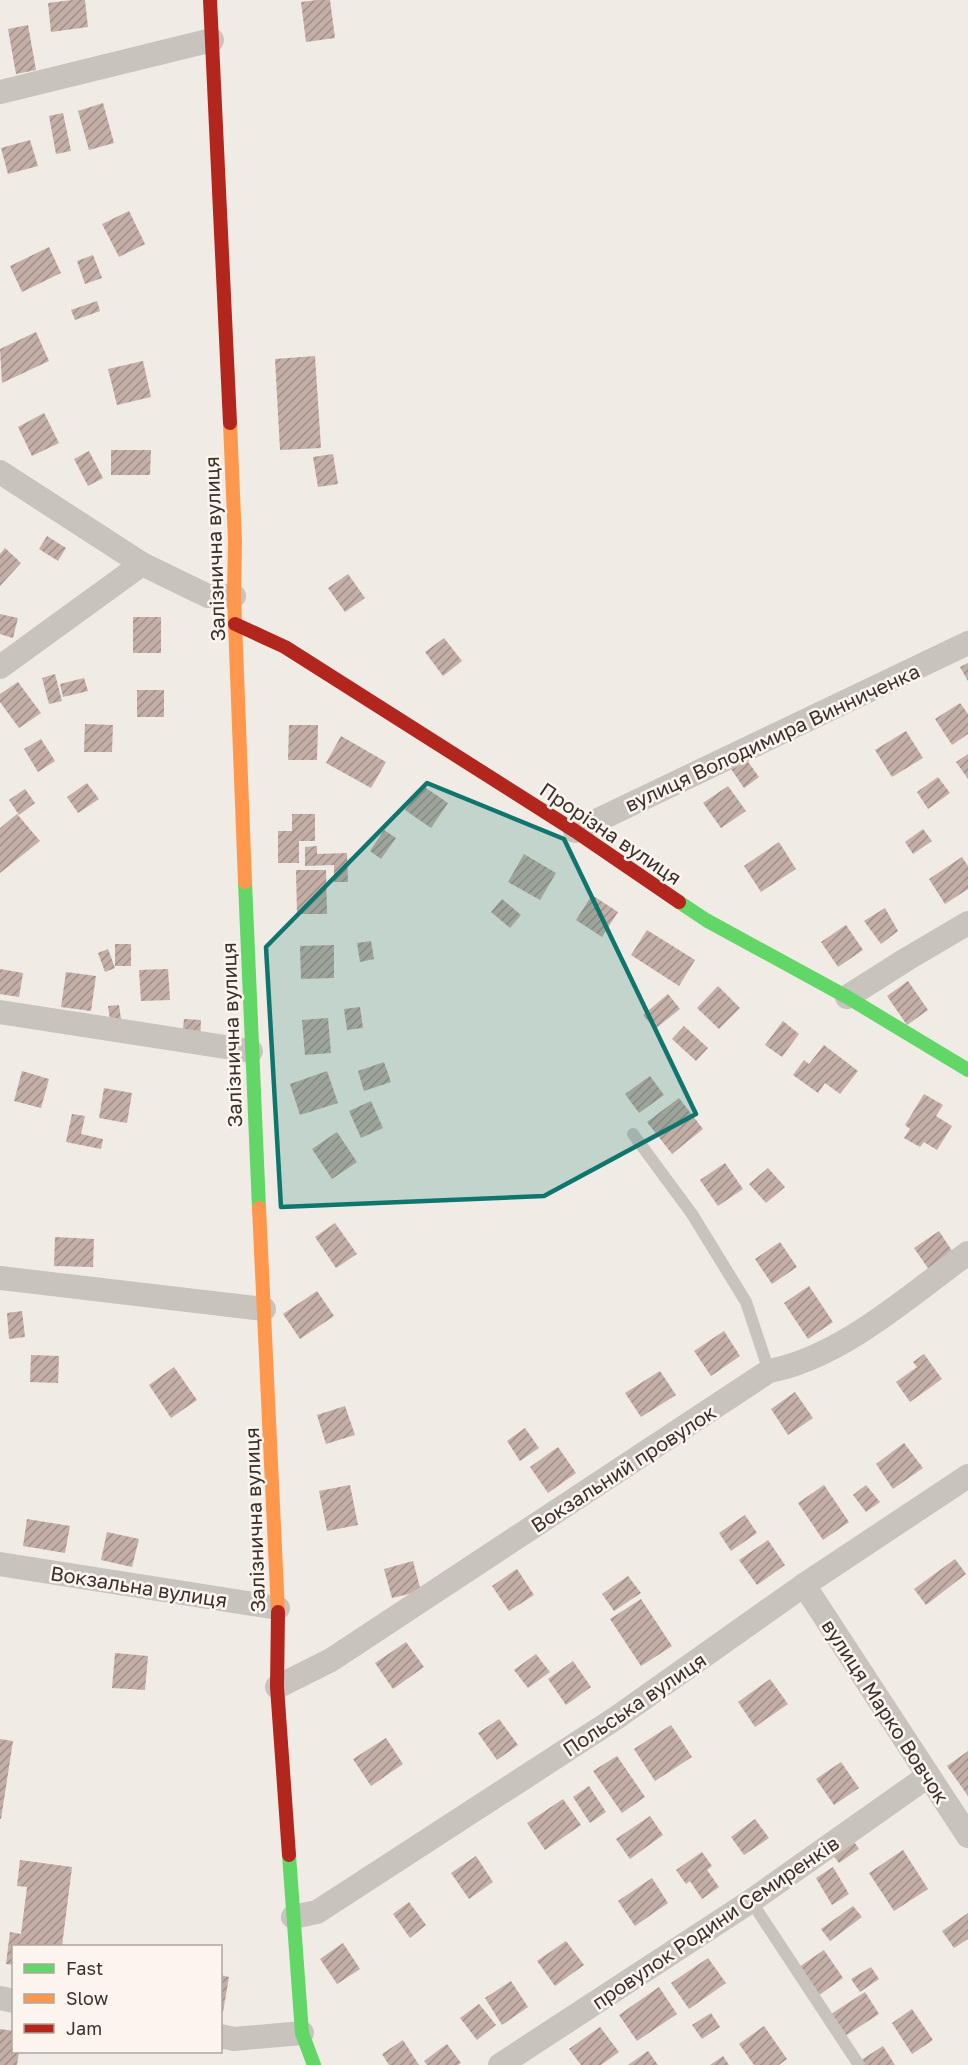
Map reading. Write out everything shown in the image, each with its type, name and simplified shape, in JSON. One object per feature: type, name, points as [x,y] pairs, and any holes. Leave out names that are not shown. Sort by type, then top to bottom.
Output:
[{"type":"street","name":"Залізнична вулиця","points":[[210,0],[235,541],[234,596],[251,1051],[278,1608],[277,1687],[302,2033],[314,2065]]},
{"type":"street","points":[[0,92],[212,40]]},
{"type":"street","points":[[0,472],[142,564],[208,596],[234,596]]},
{"type":"street","points":[[0,667],[142,564]]},
{"type":"street","name":"Прорізна вулиця","points":[[235,624],[285,647],[575,831],[706,920],[847,997],[968,1070]]},
{"type":"street","name":"вулиця Володимира Винниченка","points":[[575,831],[968,643]]},
{"type":"street","points":[[847,997],[968,923]]},
{"type":"street","points":[[0,1012],[251,1051]]},
{"type":"street","name":"Вокзальний провулок","points":[[277,1687],[331,1660],[769,1371],[789,1368],[850,1339],[968,1252]]},
{"type":"street","points":[[0,1278],[264,1309]]},
{"type":"street","name":"Польська вулиця","points":[[293,1917],[317,1912],[606,1725],[804,1585],[968,1476]]},
{"type":"street","name":"Вокзальна вулиця","points":[[0,1564],[278,1608]]},
{"type":"street","name":"вулиця Марко Вовчок","points":[[804,1585],[968,1836]]},
{"type":"street","name":"провулок Родини Семиренків","points":[[500,2065],[751,1901],[928,1776]]},
{"type":"street","points":[[222,2036],[234,2039],[302,2033]]},
{"type":"lane","points":[[633,1134],[692,1214],[746,1302],[769,1371]]},
{"type":"lane","points":[[751,1901],[860,2065]]},
{"type":"highlighted area","points":[[427,783],[564,839],[696,1114],[544,1196],[281,1207],[266,947]]},
{"type":"building","points":[[85,0],[88,27],[51,32],[48,3]]},
{"type":"building","points":[[330,0],[335,38],[306,42],[301,2]]},
{"type":"building","points":[[28,25],[36,70],[16,74],[8,29]]},
{"type":"building","points":[[103,103],[114,143],[89,150],[78,111]]},
{"type":"building","points":[[63,113],[71,151],[56,154],[49,116]]},
{"type":"building","points":[[30,140],[38,166],[8,174],[1,148]]},
{"type":"building","points":[[129,211],[145,244],[119,257],[102,224]]},
{"type":"building","points":[[49,247],[61,273],[22,292],[10,266]]},
{"type":"building","points":[[93,255],[102,278],[85,284],[77,261]]},
{"type":"building","points":[[97,301],[100,311],[75,320],[71,310]]},
{"type":"building","points":[[36,332],[49,361],[2,383],[0,349]]},
{"type":"building","points":[[315,356],[321,448],[280,450],[275,359]]},
{"type":"building","points":[[143,361],[151,397],[117,405],[108,369]]},
{"type":"building","points":[[44,413],[59,443],[32,456],[18,427]]},
{"type":"building","points":[[111,450],[151,450],[150,475],[111,475]]},
{"type":"building","points":[[89,451],[103,478],[88,486],[74,459]]},
{"type":"building","points":[[333,454],[338,484],[318,487],[313,457]]},
{"type":"building","points":[[47,536],[66,548],[58,561],[39,549]]},
{"type":"building","points":[[5,548],[21,563],[0,586],[0,554]]},
{"type":"building","points":[[348,574],[365,598],[345,612],[328,588]]},
{"type":"building","points":[[0,614],[18,618],[13,638],[0,634]]},
{"type":"building","points":[[133,617],[161,617],[161,653],[133,653]]},
{"type":"building","points":[[444,638],[462,661],[443,676],[425,652]]},
{"type":"building","points":[[968,663],[968,681],[960,667]]},
{"type":"building","points":[[55,674],[62,701],[49,704],[42,678]]},
{"type":"building","points":[[84,678],[88,691],[63,697],[60,684]]},
{"type":"building","points":[[18,682],[41,713],[19,728],[0,702],[0,694]]},
{"type":"building","points":[[137,690],[164,690],[164,717],[137,717]]},
{"type":"building","points":[[960,703],[968,714],[968,734],[952,745],[935,719]]},
{"type":"building","points":[[85,724],[113,725],[112,752],[84,752]]},
{"type":"building","points":[[289,725],[318,725],[317,760],[288,760]]},
{"type":"building","points":[[906,731],[923,758],[892,777],[875,750]]},
{"type":"building","points":[[341,736],[386,762],[371,788],[326,763]]},
{"type":"building","points":[[41,739],[55,761],[38,772],[24,749]]},
{"type":"building","points":[[968,754],[968,779],[956,762]]},
{"type":"building","points":[[746,759],[759,777],[744,788],[731,769]]},
{"type":"building","points":[[938,777],[950,793],[928,809],[917,792]]},
{"type":"building","points":[[87,783],[99,799],[78,813],[67,797]]},
{"type":"building","points":[[423,786],[448,803],[431,828],[405,810]]},
{"type":"building","points":[[728,786],[746,811],[721,828],[703,803]]},
{"type":"building","points":[[25,789],[35,803],[19,815],[9,800]]},
{"type":"building","points":[[17,814],[40,841],[0,873],[0,828]]},
{"type":"building","points":[[292,814],[315,814],[315,841],[299,841],[299,863],[278,863],[278,831],[292,831]]},
{"type":"building","points":[[923,829],[932,841],[913,854],[905,842]]},
{"type":"building","points":[[384,830],[396,838],[381,859],[370,851]]},
{"type":"building","points":[[779,842],[796,869],[761,892],[744,866]]},
{"type":"building","points":[[317,846],[317,854],[347,853],[348,882],[334,882],[334,865],[305,866],[305,847]]},
{"type":"building","points":[[524,854],[556,873],[540,900],[508,882]]},
{"type":"building","points":[[962,857],[968,866],[968,889],[945,904],[929,879]]},
{"type":"building","points":[[296,870],[326,870],[327,914],[297,914]]},
{"type":"building","points":[[592,895],[618,912],[602,937],[576,920]]},
{"type":"building","points":[[502,899],[521,915],[510,928],[491,912]]},
{"type":"building","points":[[885,908],[898,931],[881,944],[864,921]]},
{"type":"building","points":[[846,925],[863,950],[838,967],[821,942]]},
{"type":"building","points":[[647,930],[695,960],[679,986],[631,955]]},
{"type":"building","points":[[371,941],[374,959],[360,962],[357,943]]},
{"type":"building","points":[[115,944],[131,944],[131,966],[115,966]]},
{"type":"building","points":[[334,945],[334,978],[301,979],[300,946]]},
{"type":"building","points":[[108,949],[115,968],[105,972],[98,953]]},
{"type":"building","points":[[0,969],[23,973],[19,997],[0,994]]},
{"type":"building","points":[[168,969],[170,1000],[141,1001],[139,970]]},
{"type":"building","points":[[66,972],[96,976],[91,1011],[61,1007]]},
{"type":"building","points":[[908,981],[928,1010],[907,1025],[887,996]]},
{"type":"building","points":[[718,986],[740,1008],[719,1029],[697,1008]]},
{"type":"building","points":[[668,994],[680,1009],[655,1029],[643,1015]]},
{"type":"building","points":[[119,1005],[122,1026],[111,1027],[108,1006]]},
{"type":"building","points":[[360,1007],[363,1028],[347,1030],[344,1009]]},
{"type":"building","points":[[328,1018],[331,1053],[305,1055],[302,1020]]},
{"type":"building","points":[[184,1019],[201,1020],[200,1041],[182,1040]]},
{"type":"building","points":[[783,1021],[799,1034],[782,1057],[765,1045]]},
{"type":"building","points":[[684,1026],[708,1048],[696,1061],[672,1039]]},
{"type":"building","points":[[824,1045],[858,1071],[840,1094],[825,1083],[818,1093],[793,1075],[804,1060],[809,1064]]},
{"type":"building","points":[[384,1062],[391,1082],[364,1091],[358,1071]]},
{"type":"building","points":[[22,1071],[49,1079],[41,1108],[14,1101]]},
{"type":"building","points":[[327,1071],[338,1103],[300,1115],[290,1084]]},
{"type":"building","points":[[650,1076],[664,1095],[639,1113],[625,1094]]},
{"type":"building","points":[[104,1088],[132,1093],[127,1123],[99,1118]]},
{"type":"building","points":[[924,1094],[943,1105],[936,1116],[952,1126],[937,1150],[924,1142],[920,1147],[904,1138],[910,1129],[905,1125]]},
{"type":"building","points":[[679,1098],[703,1129],[672,1154],[647,1122]]},
{"type":"building","points":[[371,1101],[383,1128],[361,1138],[349,1111]]},
{"type":"building","points":[[72,1114],[85,1116],[81,1134],[103,1139],[101,1149],[66,1142]]},
{"type":"building","points":[[337,1132],[357,1162],[332,1179],[312,1149]]},
{"type":"building","points":[[725,1163],[743,1189],[718,1206],[700,1180]]},
{"type":"building","points":[[768,1168],[785,1187],[766,1203],[749,1184]]},
{"type":"building","points":[[335,1223],[357,1254],[336,1268],[315,1237]]},
{"type":"building","points":[[939,1231],[956,1257],[932,1274],[914,1248]]},
{"type":"building","points":[[55,1237],[94,1239],[93,1267],[54,1266]]},
{"type":"building","points":[[780,1242],[797,1267],[772,1284],[755,1259]]},
{"type":"building","points":[[809,1286],[833,1322],[808,1339],[784,1303]]},
{"type":"building","points":[[317,1291],[334,1316],[300,1339],[283,1314]]},
{"type":"building","points":[[22,1311],[25,1337],[9,1339],[7,1313]]},
{"type":"building","points":[[724,1331],[740,1356],[711,1376],[694,1351]]},
{"type":"building","points":[[924,1354],[942,1379],[910,1402],[896,1382],[917,1367],[913,1362]]},
{"type":"building","points":[[31,1355],[59,1356],[58,1383],[30,1382]]},
{"type":"building","points":[[174,1367],[197,1400],[171,1418],[149,1385]]},
{"type":"building","points":[[660,1371],[676,1395],[641,1417],[625,1393]]},
{"type":"building","points":[[795,1392],[813,1418],[788,1435],[771,1409]]},
{"type":"building","points":[[345,1406],[355,1435],[326,1444],[317,1415]]},
{"type":"building","points":[[525,1428],[539,1448],[520,1461],[507,1441]]},
{"type":"building","points":[[904,1443],[923,1468],[893,1489],[876,1464]]},
{"type":"building","points":[[558,1447],[576,1473],[548,1493],[530,1467]]},
{"type":"building","points":[[350,1485],[358,1525],[327,1531],[319,1491]]},
{"type":"building","points":[[824,1485],[849,1522],[823,1540],[798,1503]]},
{"type":"building","points":[[866,1485],[880,1502],[866,1512],[853,1495]]},
{"type":"building","points":[[745,1515],[757,1533],[731,1551],[719,1533]]},
{"type":"building","points":[[27,1519],[70,1526],[65,1553],[23,1546]]},
{"type":"building","points":[[107,1532],[139,1539],[132,1567],[101,1560]]},
{"type":"building","points":[[768,1540],[785,1565],[757,1585],[739,1560]]},
{"type":"building","points":[[955,1559],[966,1574],[926,1605],[914,1589]]},
{"type":"building","points":[[413,1561],[421,1591],[392,1598],[384,1569]]},
{"type":"building","points":[[517,1569],[534,1595],[509,1611],[492,1586]]},
{"type":"building","points":[[628,1576],[641,1593],[614,1611],[602,1594]]},
{"type":"building","points":[[641,1599],[672,1646],[641,1666],[610,1619]]},
{"type":"building","points":[[406,1642],[424,1667],[393,1689],[375,1663]]},
{"type":"building","points":[[115,1653],[148,1656],[145,1690],[112,1688]]},
{"type":"building","points":[[536,1654],[550,1672],[528,1688],[514,1670]]},
{"type":"building","points":[[573,1661],[591,1687],[566,1705],[548,1679]]},
{"type":"building","points":[[770,1679],[788,1704],[755,1727],[738,1702]]},
{"type":"building","points":[[499,1719],[518,1745],[497,1760],[478,1733]]},
{"type":"building","points":[[671,1725],[692,1757],[655,1781],[634,1749]]},
{"type":"building","points":[[386,1738],[403,1764],[371,1786],[353,1759]]},
{"type":"building","points":[[0,1739],[13,1741],[1,1819],[0,1819]]},
{"type":"building","points":[[968,1751],[968,1796],[947,1766]]},
{"type":"building","points":[[617,1756],[645,1797],[622,1813],[593,1771]]},
{"type":"building","points":[[841,1762],[859,1788],[834,1805],[816,1779]]},
{"type":"building","points":[[589,1786],[606,1812],[590,1823],[573,1797]]},
{"type":"building","points":[[563,1799],[581,1825],[545,1850],[527,1823]]},
{"type":"building","points":[[650,1816],[663,1835],[630,1859],[616,1839]]},
{"type":"building","points":[[755,1819],[769,1838],[744,1855],[731,1837]]},
{"type":"building","points":[[850,1836],[859,1849],[839,1863],[829,1850]]},
{"type":"building","points":[[903,1850],[928,1889],[894,1911],[869,1873]]},
{"type":"building","points":[[702,1852],[712,1866],[707,1870],[719,1887],[702,1899],[690,1881],[686,1884],[676,1870]]},
{"type":"building","points":[[476,1856],[493,1882],[469,1899],[451,1873]]},
{"type":"building","points":[[20,1860],[72,1867],[62,1945],[12,1945],[12,1965],[6,1964],[10,1932],[21,1934],[27,1887],[17,1886]]},
{"type":"building","points":[[833,1867],[849,1894],[832,1905],[816,1878]]},
{"type":"building","points":[[652,1878],[668,1903],[635,1926],[618,1901]]},
{"type":"building","points":[[409,1902],[426,1925],[410,1938],[393,1914]]},
{"type":"building","points":[[853,1906],[862,1917],[830,1941],[821,1929]]},
{"type":"building","points":[[968,1913],[968,1939],[954,1948],[942,1931]]},
{"type":"building","points":[[566,1941],[584,1965],[555,1986],[537,1961]]},
{"type":"building","points":[[343,1943],[360,1969],[337,1984],[320,1959]]},
{"type":"building","points":[[824,1950],[843,1978],[815,1998],[796,1969]]},
{"type":"building","points":[[708,1958],[726,1983],[689,2009],[671,1983]]},
{"type":"building","points":[[871,1967],[879,1979],[860,1992],[851,1979]]},
{"type":"building","points":[[222,1975],[229,1977],[222,2012]]},
{"type":"building","points":[[511,1981],[528,2007],[502,2025],[485,1998]]},
{"type":"building","points":[[659,1987],[677,2014],[637,2041],[619,2015]]},
{"type":"building","points":[[865,1992],[879,2014],[842,2038],[828,2016]]},
{"type":"building","points":[[479,2004],[496,2025],[477,2040],[460,2018]]},
{"type":"building","points":[[912,2009],[933,2040],[912,2054],[892,2023]]},
{"type":"building","points":[[711,2013],[720,2027],[702,2039],[692,2025]]},
{"type":"building","points":[[764,2026],[787,2059],[779,2065],[754,2065],[739,2044]]},
{"type":"building","points":[[600,2027],[619,2052],[601,2065],[581,2065],[569,2049]]},
{"type":"building","points":[[0,2029],[12,2031],[12,2053],[19,2053],[17,2065],[0,2065]]},
{"type":"building","points":[[403,2040],[419,2065],[389,2065],[382,2054]]},
{"type":"building","points":[[447,2044],[461,2063],[458,2065],[427,2065],[424,2061]]},
{"type":"building","points":[[883,2046],[895,2065],[860,2065],[858,2062]]},
{"type":"building","points":[[648,2051],[658,2065],[628,2065]]},
{"type":"building","points":[[723,2056],[729,2065],[710,2065]]},
{"type":"traffic: fast","points":[[245,882],[259,1208]]},
{"type":"traffic: fast","points":[[679,902],[706,920],[847,997],[968,1070]]},
{"type":"traffic: fast","points":[[289,1855],[302,2033],[314,2065]]},
{"type":"traffic: slow","points":[[230,423],[245,882]]},
{"type":"traffic: slow","points":[[259,1208],[278,1612]]},
{"type":"traffic: jam","points":[[210,0],[230,423]]},
{"type":"traffic: jam","points":[[235,624],[285,647],[575,831],[679,902]]},
{"type":"traffic: jam","points":[[278,1612],[277,1687],[289,1855]]}]
